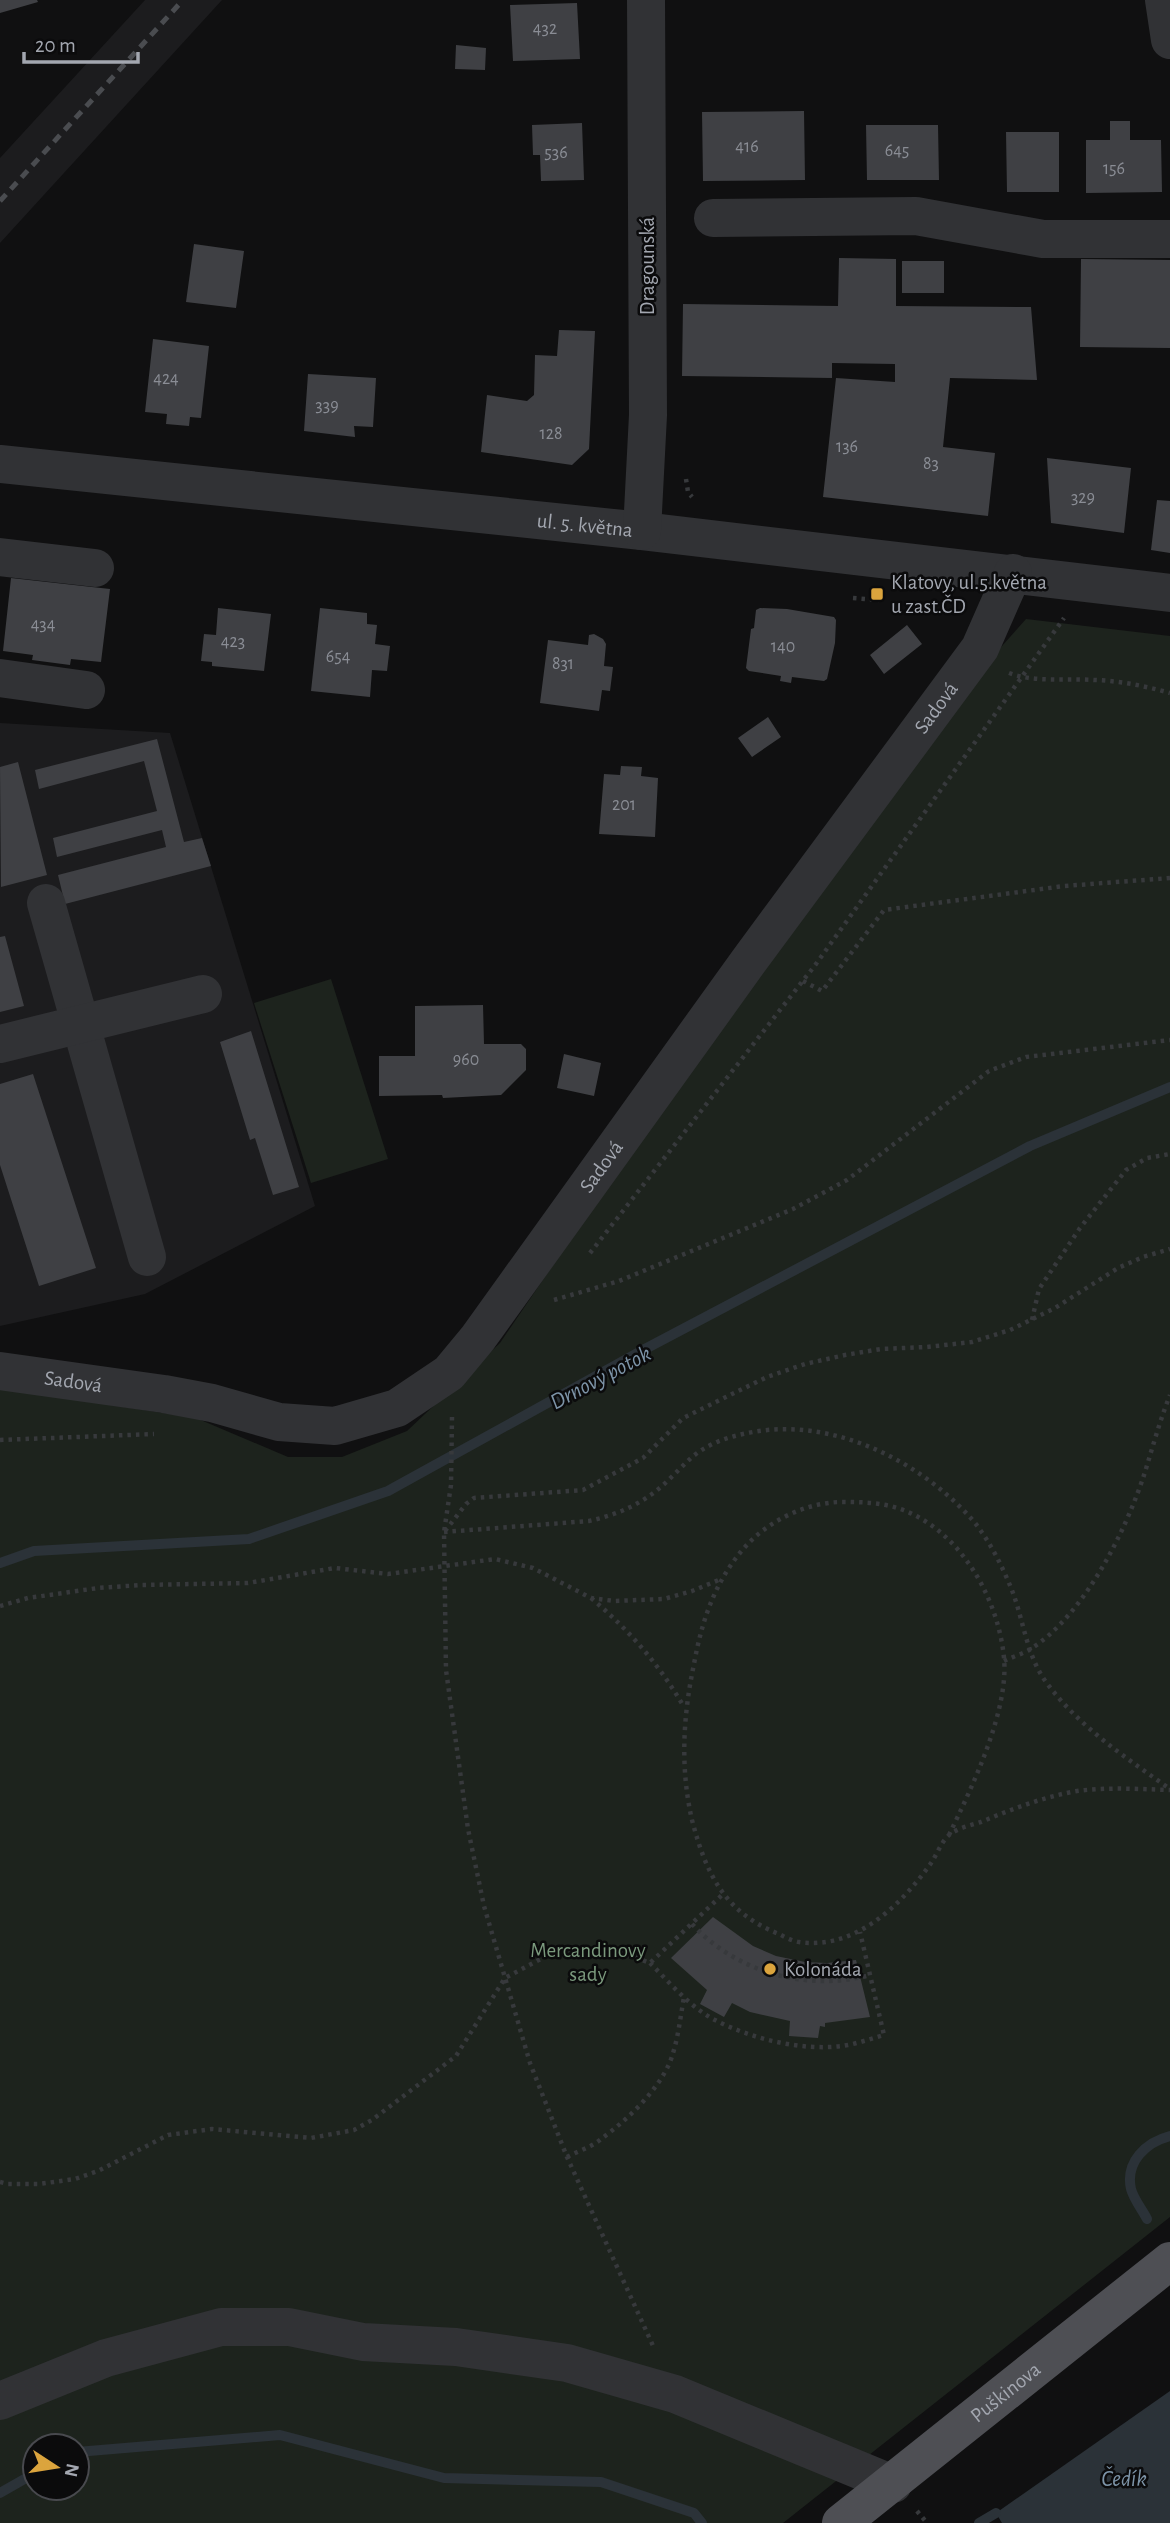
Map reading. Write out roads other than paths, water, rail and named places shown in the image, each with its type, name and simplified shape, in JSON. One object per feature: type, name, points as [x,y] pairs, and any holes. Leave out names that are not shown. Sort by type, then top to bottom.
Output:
[{"type":"main road","name":"Puškinova","points":[[841,2523],[905,2497],[1170,2261]]},
{"type":"street","name":"Dragounská","points":[[642,531],[648,415],[646,0]]},
{"type":"street","points":[[1164,0],[1170,40]]},
{"type":"street","points":[[713,218],[916,216],[1043,239],[1170,239]]},
{"type":"street","name":"ul. 5. května","points":[[0,464],[642,531],[1170,593]]},
{"type":"street","points":[[0,557],[95,568]]},
{"type":"street","name":"Sadová","points":[[0,1371],[164,1394],[212,1403],[279,1422],[335,1426],[397,1408],[449,1373],[478,1338],[748,962],[980,648],[1013,573]]},
{"type":"street","points":[[0,678],[86,690]]},
{"type":"street","points":[[46,903],[147,1257]]},
{"type":"street","points":[[0,1044],[203,994]]},
{"type":"street","points":[[0,2401],[106,2358],[221,2327],[289,2327],[363,2342],[456,2347],[567,2363],[675,2394],[905,2497]]},
{"type":"water","name":"Čedík","points":[[1170,2391],[1170,2523],[1002,2523],[996,2513]]},
{"type":"waterway","name":"Drnový potok","points":[[0,1563],[34,1551],[249,1539],[388,1491],[645,1349],[1030,1146],[1170,1087]]},
{"type":"waterway","points":[[1147,2219],[1131,2189],[1131,2170],[1146,2148],[1170,2136]]},
{"type":"waterway","points":[[91,2451],[280,2435],[444,2478],[601,2482],[694,2513],[702,2523]]},
{"type":"waterway","points":[[0,2493],[21,2481]]},
{"type":"waterway","points":[[979,2523],[996,2513]]},
{"type":"railway","points":[[0,201],[183,0]]},
{"type":"place","name":"Klatovy, ul.5.května u zast.ČD","points":[[877,594]]},
{"type":"place","name":"Kolonáda","points":[[770,1969]]},
{"type":"park label","name":"Mercandinovy sady","points":[[588,1962]]}]
